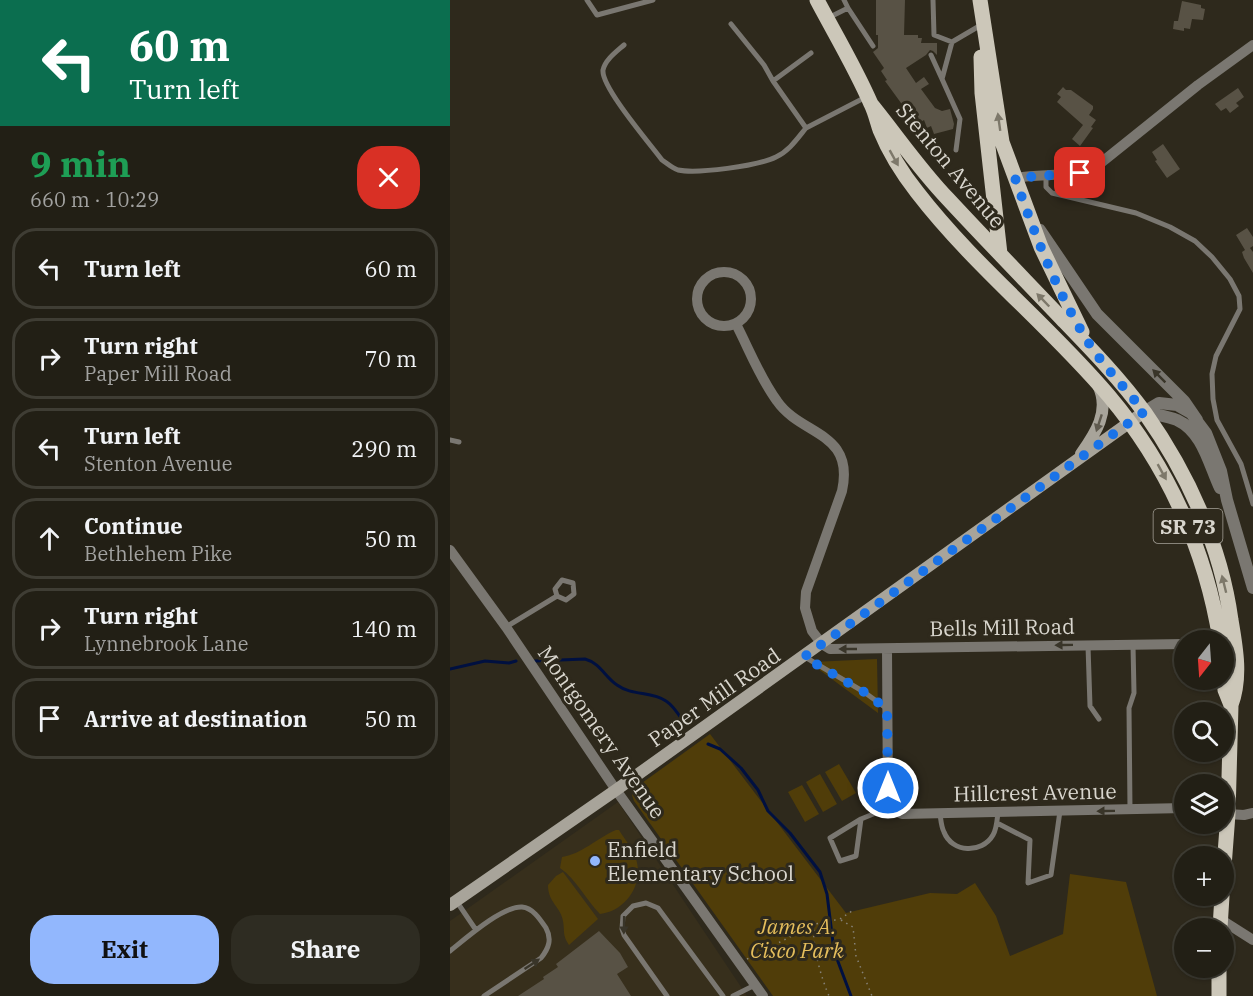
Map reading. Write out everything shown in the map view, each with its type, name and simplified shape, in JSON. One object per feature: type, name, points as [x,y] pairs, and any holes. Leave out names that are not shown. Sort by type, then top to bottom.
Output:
[{"type":"main road","name":"Stenton Avenue","points":[[817,0],[869,100],[891,153],[915,190],[952,234],[1096,382],[1130,423]]},
{"type":"main road","points":[[980,0],[1002,142],[1047,261],[1085,338],[1098,357]]},
{"type":"main road","points":[[983,24],[982,93],[1000,254],[1016,299]]},
{"type":"main road","name":"Stenton Avenue","points":[[869,100],[934,184],[1098,357],[1144,412]]},
{"type":"main road","points":[[1077,459],[1095,433],[1100,421],[1102,395],[1096,382]]},
{"type":"main road","name":"Paper Mill Road","points":[[452,900],[616,790],[1144,412]]},
{"type":"main road","name":"SR 73","points":[[1144,412],[1186,481],[1215,551],[1226,592],[1226,630]]},
{"type":"main road","name":"SR 73","points":[[1130,423],[1163,474],[1192,537],[1221,630]]},
{"type":"main road","points":[[1232,702],[1237,689],[1234,676]]},
{"type":"main road","points":[[1219,978],[1219,996]]},
{"type":"street","points":[[1015,178],[1080,173],[1102,162],[1190,91],[1253,45]]},
{"type":"street","points":[[1026,210],[1092,308],[1184,401],[1197,420],[1212,446],[1221,471],[1227,500],[1250,571],[1253,588]]},
{"type":"street","points":[[727,272],[736,274],[744,280],[750,291],[752,301],[749,310],[736,324],[717,326],[702,315],[698,306],[698,289],[703,280],[711,275],[727,272]]},
{"type":"street","points":[[736,324],[778,403],[797,420],[828,439],[842,464],[842,491],[806,592],[805,608],[808,621],[822,644]]},
{"type":"street","points":[[1144,412],[1165,402],[1184,408],[1197,420]]},
{"type":"street","points":[[1144,412],[1178,421],[1191,430],[1200,443],[1227,500]]},
{"type":"street","name":"Montgomery Avenue","points":[[450,550],[506,627],[616,790],[763,996]]},
{"type":"street","name":"Bells Mill Road","points":[[822,644],[830,649],[1174,644]]},
{"type":"street","points":[[886,649],[888,808]]},
{"type":"street","name":"Hillcrest Avenue","points":[[888,808],[902,814],[997,818],[1060,811],[1174,808]]},
{"type":"street","points":[[1234,812],[1244,815],[1253,813]]},
{"type":"street","points":[[1234,931],[1253,940]]},
{"type":"lane","points":[[587,0],[597,15],[653,0]]},
{"type":"lane","points":[[844,0],[873,46]]},
{"type":"lane","points":[[931,43],[934,35],[933,0]]},
{"type":"lane","points":[[826,18],[848,8]]},
{"type":"lane","points":[[731,24],[764,65],[806,128]]},
{"type":"lane","points":[[942,79],[952,42],[983,24]]},
{"type":"lane","points":[[934,35],[952,42]]},
{"type":"lane","points":[[624,45],[608,60],[603,68],[603,75],[618,104],[662,160],[672,167],[695,171],[769,160],[791,147],[806,128],[869,100]]},
{"type":"lane","points":[[773,81],[811,53]]},
{"type":"lane","points":[[931,55],[960,119],[956,150]]},
{"type":"lane","points":[[1046,175],[1046,187],[1052,193],[1136,213],[1183,234],[1204,249],[1230,279],[1239,296],[1240,309],[1214,365],[1213,399],[1217,420],[1241,464],[1253,504]]},
{"type":"lane","points":[[450,440],[459,441]]},
{"type":"lane","points":[[506,627],[556,596]]},
{"type":"lane","points":[[1130,810],[1130,708],[1134,693],[1133,644]]},
{"type":"lane","points":[[1088,645],[1090,706],[1099,718]]},
{"type":"lane","points":[[804,657],[864,692],[887,709]]},
{"type":"lane","points":[[861,819],[856,856],[840,861],[830,838],[861,819],[888,808]]},
{"type":"lane","points":[[940,814],[943,831],[947,838],[962,848],[970,849],[986,843],[992,837],[997,818],[1030,840],[1028,883],[1051,875],[1060,811]]},
{"type":"lane","points":[[452,900],[476,930]]},
{"type":"lane","points":[[667,996],[624,935],[623,916],[633,906],[652,904],[663,915],[723,996]]},
{"type":"lane","points":[[450,951],[476,930],[504,912],[522,907],[537,916],[549,934],[550,941],[546,951],[541,958],[484,996]]},
{"type":"lane","points":[[733,996],[755,985]]},
{"type":"path","points":[[740,964],[815,924],[840,919],[855,909]]},
{"type":"path","points":[[840,919],[853,927],[856,956],[872,996]]},
{"type":"path","points":[[815,924],[813,938],[821,978],[829,996]]},
{"type":"shaded area","name":"Enfield Elementary School","points":[[618,802],[747,996],[450,996],[450,921]]},
{"type":"green space","points":[[877,659],[878,713],[810,663],[812,662]]},
{"type":"green space","name":"James A. Cisco Park","points":[[710,734],[846,913],[930,893],[957,894],[975,883],[996,916],[1010,956],[1063,934],[1070,874],[1126,882],[1157,996],[773,996],[634,801],[632,795],[635,788]]},
{"type":"green space","points":[[839,764],[856,793],[842,801],[825,772]]},
{"type":"green space","points":[[820,774],[837,804],[823,812],[806,782]]},
{"type":"green space","points":[[802,785],[819,814],[805,822],[788,792]]},
{"type":"green space","points":[[619,830],[635,855],[638,868],[637,878],[631,895],[625,902],[618,908],[600,914],[560,868],[562,857],[576,853]]},
{"type":"green space","points":[[563,872],[598,919],[569,945],[562,916],[550,896],[548,885]]},
{"type":"building","points":[[876,0],[905,0],[904,35],[918,35],[918,38],[922,38],[921,43],[937,43],[937,55],[930,50],[906,68],[916,83],[924,77],[929,84],[921,89],[935,108],[942,111],[950,109],[953,129],[934,134],[931,126],[927,128],[924,120],[917,125],[885,81],[887,80],[881,71],[884,68],[873,52],[878,48]]},
{"type":"building","points":[[1182,1],[1201,5],[1201,8],[1205,9],[1203,20],[1192,19],[1190,29],[1184,28],[1184,31],[1173,29],[1174,21],[1178,21]]},
{"type":"building","points":[[1063,87],[1093,106],[1089,115],[1096,120],[1080,146],[1072,139],[1083,125],[1057,102],[1061,97],[1057,94]]},
{"type":"building","points":[[1238,88],[1244,97],[1236,103],[1239,106],[1230,113],[1226,108],[1221,111],[1215,104]]},
{"type":"building","points":[[1163,144],[1180,169],[1167,178],[1155,161],[1157,160],[1152,152]]},
{"type":"building","points":[[1247,228],[1253,237],[1253,246],[1250,248],[1253,252],[1253,273],[1244,258],[1242,252],[1245,250],[1236,235]]},
{"type":"building","name":"Enfield Elementary School","points":[[599,931],[620,953],[628,967],[617,974],[631,996],[518,996],[544,979],[543,977],[558,967],[556,964]]},
{"type":"waterway","points":[[535,661],[585,659],[590,661],[623,688],[666,701],[684,723]]},
{"type":"waterway","points":[[450,669],[485,661],[509,663],[516,661]]},
{"type":"waterway","points":[[708,744],[720,749],[741,768],[758,790],[768,811],[790,833],[820,872],[827,894],[834,951],[851,996]]},
{"type":"place","name":"Enfield Elementary School","points":[[595,861]]},
{"type":"route","points":[[888,788],[887,709],[864,692],[804,657],[1144,412],[1085,338],[1047,261],[1015,178],[1080,173]]}]
